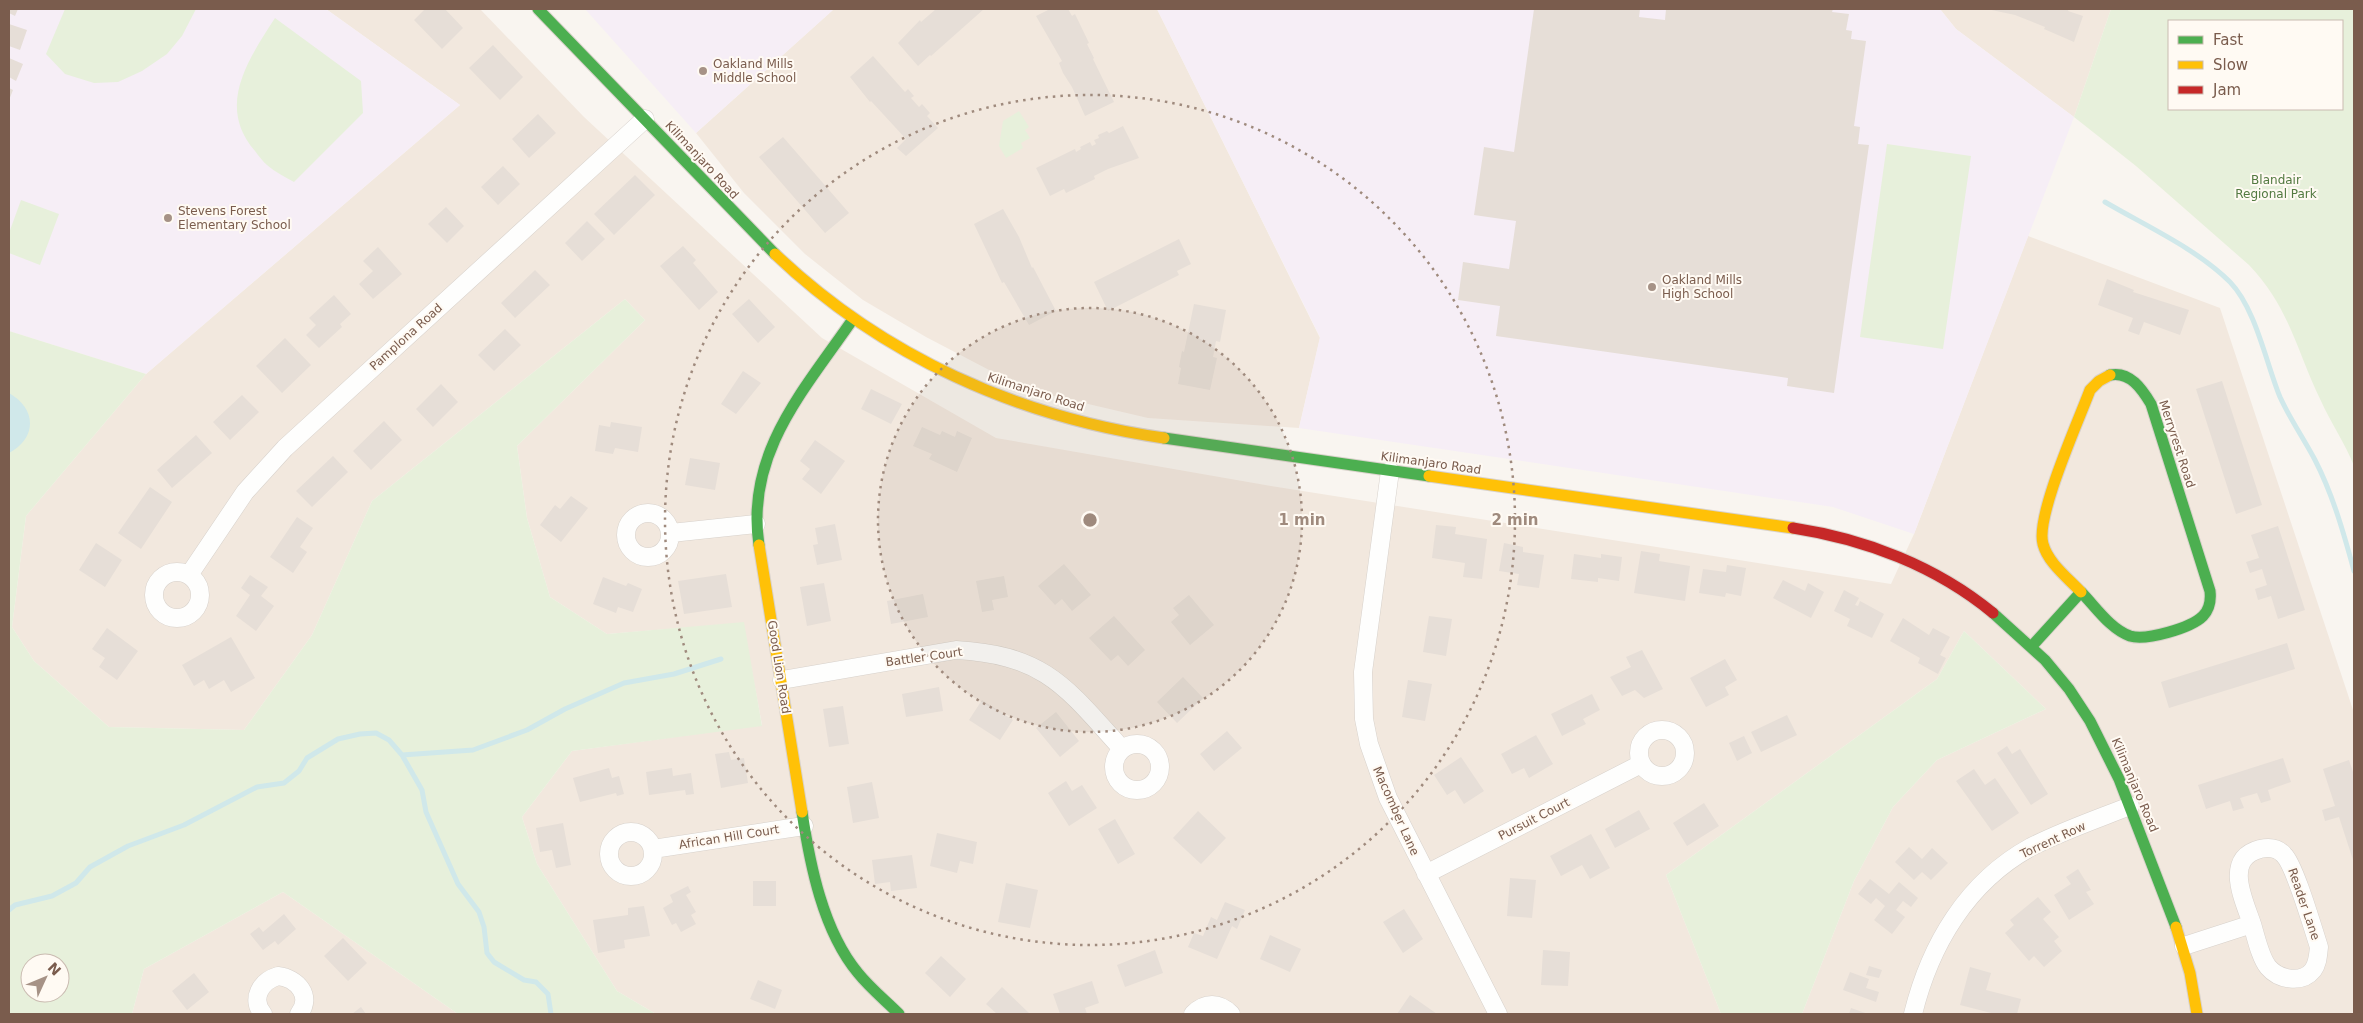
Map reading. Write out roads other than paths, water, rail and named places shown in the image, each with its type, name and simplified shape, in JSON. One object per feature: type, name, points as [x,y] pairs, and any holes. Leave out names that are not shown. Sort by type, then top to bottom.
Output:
[{"type":"street","name":"Kilimanjaro Road","points":[[538,9],[752,233],[794,273],[852,319],[934,366],[974,385],[1027,406],[1084,423],[1246,451],[1811,531],[1855,541],[1897,556],[1958,587],[1990,610],[2032,646],[2083,710],[2108,754],[2184,946],[2197,1014]]},
{"type":"street","name":"Pamplona Road","points":[[189,574],[240,498],[272,461],[645,119]]},
{"type":"street","name":"Good Lion Road","points":[[852,319],[780,427],[768,453],[764,468],[756,524],[804,826],[820,900],[844,952],[858,973],[899,1014]]},
{"type":"street","name":"Merryrest Road","points":[[2109,374],[2121,374],[2135,381],[2143,388],[2151,404],[2210,591],[2211,601],[2202,617],[2194,623],[2140,638],[2130,637],[2121,631],[2081,592],[2048,557],[2042,543],[2044,512],[2090,390],[2098,379],[2109,374]]},
{"type":"street","name":"Macomber Lane","points":[[1390,471],[1363,672],[1364,719],[1369,744],[1382,784],[1498,1014]]},
{"type":"street","points":[[671,533],[756,524]]},
{"type":"street","points":[[2032,646],[2081,592]]},
{"type":"street","name":"Battler Court","points":[[782,680],[956,650],[983,651],[1007,656],[1051,676],[1073,694],[1122,750]]},
{"type":"street","name":"Pursuit Court","points":[[1426,874],[1642,764]]},
{"type":"street","name":"Torrent Row","points":[[1913,1014],[1919,987],[1943,935],[1958,912],[1993,874],[2031,848],[2130,806]]},
{"type":"street","name":"African Hill Court","points":[[653,849],[804,826]]},
{"type":"street","name":"Reader Lane","points":[[2265,848],[2276,849],[2284,854],[2290,862],[2319,948],[2313,969],[2307,976],[2297,979],[2275,974],[2267,966],[2252,924],[2238,881],[2240,868],[2244,858],[2252,851],[2265,848]]},
{"type":"street","points":[[2184,946],[2252,924]]},
{"type":"street","points":[[263,1014],[259,1010],[257,1001],[258,991],[266,981],[278,976],[288,977],[301,988],[304,996],[303,1009],[299,1014]]},
{"type":"street","points":[[1193,1014],[1199,1008],[1207,1005],[1218,1005],[1231,1014]]},
{"type":"water","points":[[9,393],[25,407],[30,423],[29,432],[25,440],[9,453]]},
{"type":"waterway","points":[[2105,202],[2202,259],[2217,270],[2239,293],[2254,321],[2280,397],[2315,460],[2333,501],[2354,571]]},
{"type":"waterway","points":[[402,755],[473,750],[527,730],[565,709],[624,683],[674,674],[721,659]]},
{"type":"waterway","points":[[9,910],[15,905],[52,896],[76,883],[90,867],[128,846],[184,825],[257,787],[284,783],[299,771],[307,758],[338,739],[360,734],[376,733],[389,740],[402,755],[422,790],[426,812],[458,884],[479,912],[484,927],[487,953],[494,962],[524,980],[536,982],[548,994],[551,1014]]},
{"type":"place","name":"Oakland Mills Middle School","points":[[703,71]]},
{"type":"place","name":"Stevens Forest Elementary School","points":[[168,218]]},
{"type":"place","name":"Oakland Mills High School","points":[[1652,287]]},
{"type":"park label","name":"Blandair Regional Park","points":[[2276,187]]}]
